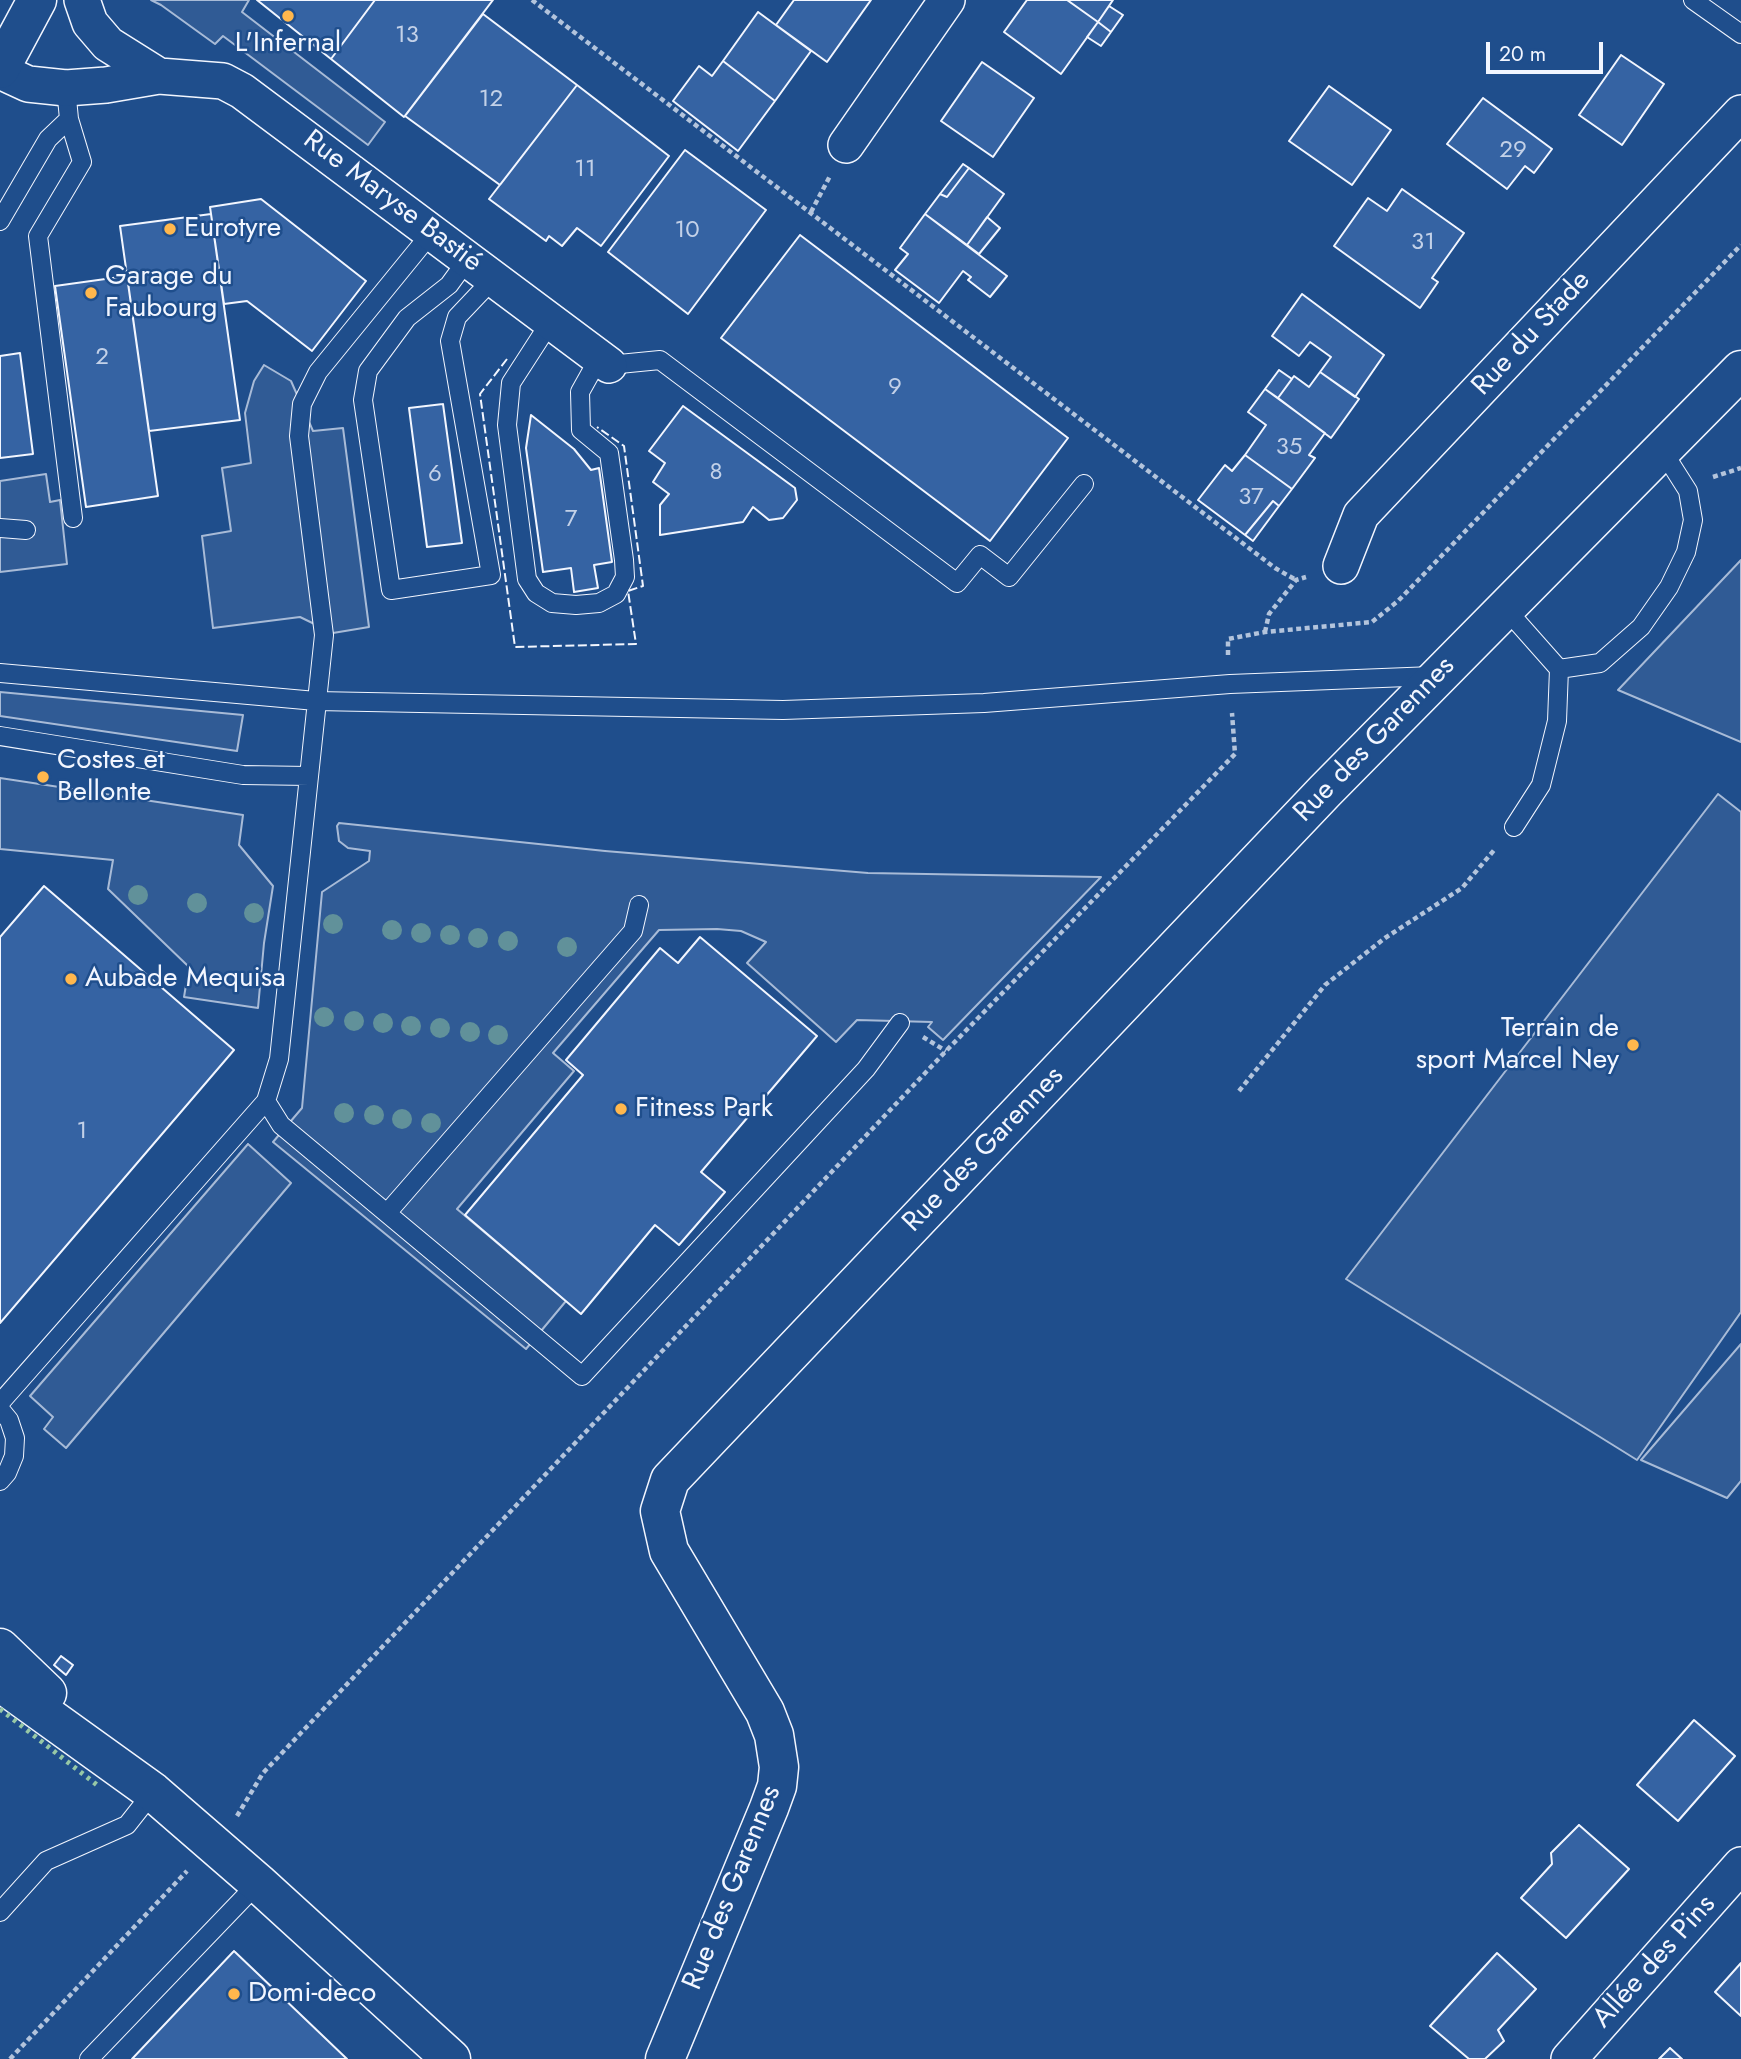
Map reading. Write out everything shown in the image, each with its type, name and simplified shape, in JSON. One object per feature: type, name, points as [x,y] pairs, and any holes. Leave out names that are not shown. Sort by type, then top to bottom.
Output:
[{"type":"street","points":[[0,70],[37,0]]},
{"type":"street","name":"Rue Maryse Bastié","points":[[82,0],[90,23],[108,44],[159,75]]},
{"type":"street","points":[[846,145],[947,0]]},
{"type":"street","name":"Rue Maryse Bastié","points":[[0,70],[68,104],[106,85],[159,75],[223,81],[242,90],[604,362]]},
{"type":"street","name":"Rue du Stade","points":[[1341,566],[1361,515],[1741,113]]},
{"type":"street","name":"Rue des Garennes","points":[[665,2059],[769,1808],[777,1786],[779,1767],[774,1735],[765,1712],[669,1551],[660,1511],[670,1480],[1325,791],[1741,370]]},
{"type":"street","points":[[0,1648],[147,1788],[258,1883],[451,2059]]},
{"type":"street","points":[[0,1682],[147,1788]]},
{"type":"street","name":"Allée des Pins","points":[[1569,2059],[1741,1865]]},
{"type":"lane","points":[[1693,0],[1741,34]]},
{"type":"lane","points":[[0,221],[68,104]]},
{"type":"lane","points":[[68,104],[82,162],[38,236],[73,518]]},
{"type":"lane","points":[[0,1403],[266,1101],[279,1059],[324,635],[299,436],[302,404],[318,372],[432,232]]},
{"type":"lane","points":[[481,269],[457,317],[450,341],[491,575],[391,590],[363,400],[368,371],[407,318],[449,285],[481,269]]},
{"type":"lane","points":[[551,321],[511,383],[507,425],[527,579],[536,593],[552,603],[599,603],[616,594],[625,577],[609,453],[581,430],[580,392],[604,362],[660,360],[957,583],[980,555],[1009,577],[1084,484]]},
{"type":"lane","points":[[1559,668],[1600,663],[1642,628],[1669,587],[1686,552],[1693,520],[1688,491],[1662,450]]},
{"type":"lane","points":[[0,528],[26,530]]},
{"type":"lane","points":[[1505,608],[1559,668],[1557,721],[1541,785],[1514,827]]},
{"type":"lane","points":[[0,673],[316,701],[783,710],[984,703],[1230,684],[1438,676]]},
{"type":"lane","points":[[0,736],[243,775],[310,776]]},
{"type":"lane","points":[[387,1213],[634,931],[639,905]]},
{"type":"lane","points":[[266,1101],[281,1125],[582,1376],[866,1069],[900,1023]]},
{"type":"lane","points":[[0,1409],[9,1420],[15,1438],[14,1456],[7,1473],[0,1481]]},
{"type":"lane","points":[[0,1912],[46,1861],[127,1825],[147,1788]]},
{"type":"lane","points":[[89,2059],[258,1883]]},
{"type":"path","points":[[532,0],[1264,560],[1296,580],[1269,614],[1265,632]]},
{"type":"path","points":[[10,2059],[231,1826],[263,1773],[937,1061],[1235,754],[1228,639],[1265,632],[1372,622],[1398,601],[1741,245]]},
{"type":"path","points":[[1239,1091],[1325,985],[1385,938],[1462,888],[1514,827]]},
{"type":"shaded area","points":[[151,0],[249,0],[242,12],[385,122],[368,145],[223,36],[215,44]]},
{"type":"shaded area","points":[[264,365],[291,381],[313,431],[343,428],[369,627],[333,633],[300,617],[213,628],[202,536],[231,531],[222,468],[251,463],[245,413],[254,381]]},
{"type":"shaded area","points":[[46,474],[50,502],[60,500],[67,564],[0,572],[0,481]]},
{"type":"shaded area","points":[[1741,560],[1741,742],[1618,690]]},
{"type":"shaded area","points":[[0,692],[243,715],[237,751],[0,716]]},
{"type":"shaded area","points":[[0,778],[243,815],[239,845],[273,886],[258,1008],[184,997],[189,967],[108,889],[113,860],[0,849]]},
{"type":"shaded area","name":"Terrain de sport Marcel Ney","points":[[1718,794],[1741,812],[1741,1312],[1637,1460],[1346,1279]]},
{"type":"shaded area","points":[[339,823],[605,851],[868,873],[1101,877],[943,1040],[928,1027],[932,1022],[857,1020],[836,1042],[747,963],[766,942],[741,931],[659,930],[553,1053],[574,1071],[457,1209],[566,1301],[526,1349],[273,1142],[302,1108],[322,892],[369,861],[370,851],[348,848],[339,841]]},
{"type":"shaded area","points":[[248,1144],[291,1183],[66,1448],[44,1429],[53,1417],[30,1396]]},
{"type":"shaded area","points":[[1741,1344],[1741,1481],[1727,1498],[1641,1460]]},
{"type":"building","points":[[257,0],[375,0],[331,59]]},
{"type":"building","points":[[375,0],[493,0],[404,117],[331,59]]},
{"type":"building","points":[[794,0],[871,0],[827,62],[776,25]]},
{"type":"building","points":[[1027,0],[1067,0],[1098,22],[1061,74],[1004,32]]},
{"type":"building","points":[[1067,0],[1113,0],[1098,22]]},
{"type":"building","points":[[1109,6],[1123,15],[1111,32],[1098,22]]},
{"type":"building","points":[[758,12],[811,51],[775,101],[723,61]]},
{"type":"building","points":[[483,14],[577,85],[500,185],[405,116]]},
{"type":"building","points":[[1098,22],[1111,32],[1101,46],[1087,37]]},
{"type":"building","points":[[1621,55],[1664,84],[1622,145],[1579,115]]},
{"type":"building","points":[[723,61],[775,101],[738,151],[673,101],[699,66],[712,76]]},
{"type":"building","points":[[982,62],[1034,98],[993,157],[941,121]]},
{"type":"building","points":[[577,85],[669,156],[601,246],[577,228],[562,246],[549,236],[546,241],[489,199]]},
{"type":"building","points":[[1329,86],[1391,130],[1352,185],[1289,141]]},
{"type":"building","points":[[1483,98],[1552,149],[1534,173],[1525,166],[1507,189],[1447,144]]},
{"type":"building","points":[[685,150],[766,210],[688,314],[608,252]]},
{"type":"building","points":[[963,164],[969,168],[947,197],[940,194]]},
{"type":"building","points":[[969,168],[1004,194],[967,245],[925,214],[940,194],[947,197]]},
{"type":"building","points":[[1402,189],[1464,233],[1432,278],[1438,282],[1420,308],[1334,246],[1368,198],[1387,211]]},
{"type":"building","points":[[261,199],[366,281],[312,351],[247,301],[224,304],[210,207]]},
{"type":"building","points":[[211,214],[240,420],[149,431],[120,226]]},
{"type":"building","points":[[925,214],[1007,276],[990,297],[968,280],[971,277],[963,271],[939,303],[895,270],[908,254],[900,248]]},
{"type":"building","points":[[987,217],[1000,228],[979,254],[967,245]]},
{"type":"building","points":[[800,235],[1068,438],[990,541],[721,338]]},
{"type":"building","points":[[127,276],[158,496],[86,507],[55,286]]},
{"type":"building","points":[[1302,294],[1384,355],[1355,397],[1320,372],[1331,357],[1310,342],[1299,356],[1272,336]]},
{"type":"building","points":[[20,353],[33,454],[0,458],[0,356]]},
{"type":"building","points":[[1279,370],[1292,379],[1278,398],[1265,389]]},
{"type":"building","points":[[1320,372],[1359,399],[1331,438],[1278,398],[1294,376],[1309,387]]},
{"type":"building","points":[[1265,389],[1325,433],[1309,455],[1315,458],[1292,489],[1245,455],[1266,425],[1248,412]]},
{"type":"building","points":[[443,404],[462,543],[427,547],[409,408]]},
{"type":"building","points":[[683,406],[795,488],[797,500],[783,518],[769,520],[753,507],[743,522],[660,535],[660,505],[669,494],[653,482],[665,463],[649,451]]},
{"type":"building","points":[[531,415],[574,449],[591,470],[599,468],[612,562],[594,565],[598,588],[574,592],[571,568],[543,572],[526,448]]},
{"type":"building","points":[[1245,455],[1292,489],[1279,506],[1273,501],[1245,535],[1198,500],[1225,465],[1232,471]]},
{"type":"building","points":[[1273,501],[1279,506],[1253,541],[1245,535]]},
{"type":"building","points":[[44,886],[234,1050],[0,1323],[0,937]]},
{"type":"building","points":[[700,937],[817,1036],[701,1172],[725,1192],[679,1245],[655,1225],[581,1314],[465,1215],[583,1075],[566,1060],[660,948],[678,963]]},
{"type":"building","points":[[61,1656],[73,1665],[66,1675],[54,1665]]},
{"type":"building","points":[[1694,1720],[1735,1756],[1678,1821],[1637,1785]]},
{"type":"building","points":[[1579,1825],[1629,1869],[1566,1938],[1521,1898],[1552,1864],[1551,1853]]},
{"type":"building","points":[[234,1951],[256,1972],[347,2059],[132,2059]]},
{"type":"building","points":[[1497,1953],[1536,1989],[1498,2030],[1504,2041],[1485,2059],[1469,2059],[1430,2026]]},
{"type":"building","points":[[1741,1963],[1741,2016],[1715,1992]]},
{"type":"building","points":[[1670,2048],[1682,2059],[1659,2059]]},
{"type":"hedge","points":[[0,1709],[97,1785]]},
{"type":"fence","points":[[507,359],[480,394],[515,647],[636,644],[628,591],[643,586],[624,446],[597,427]]},
{"type":"place","name":"L'Infernal","points":[[288,16]]},
{"type":"place","name":"Eurotyre","points":[[170,229]]},
{"type":"place","name":"Garage du Faubourg","points":[[91,293]]},
{"type":"place","name":"Costes et Bellonte","points":[[43,777]]},
{"type":"place","name":"Aubade Mequisa","points":[[71,979]]},
{"type":"place","name":"Terrain de sport Marcel Ney","points":[[1633,1045]]},
{"type":"place","name":"Fitness Park","points":[[621,1109]]},
{"type":"place","name":"Domi-deco","points":[[234,1994]]}]
